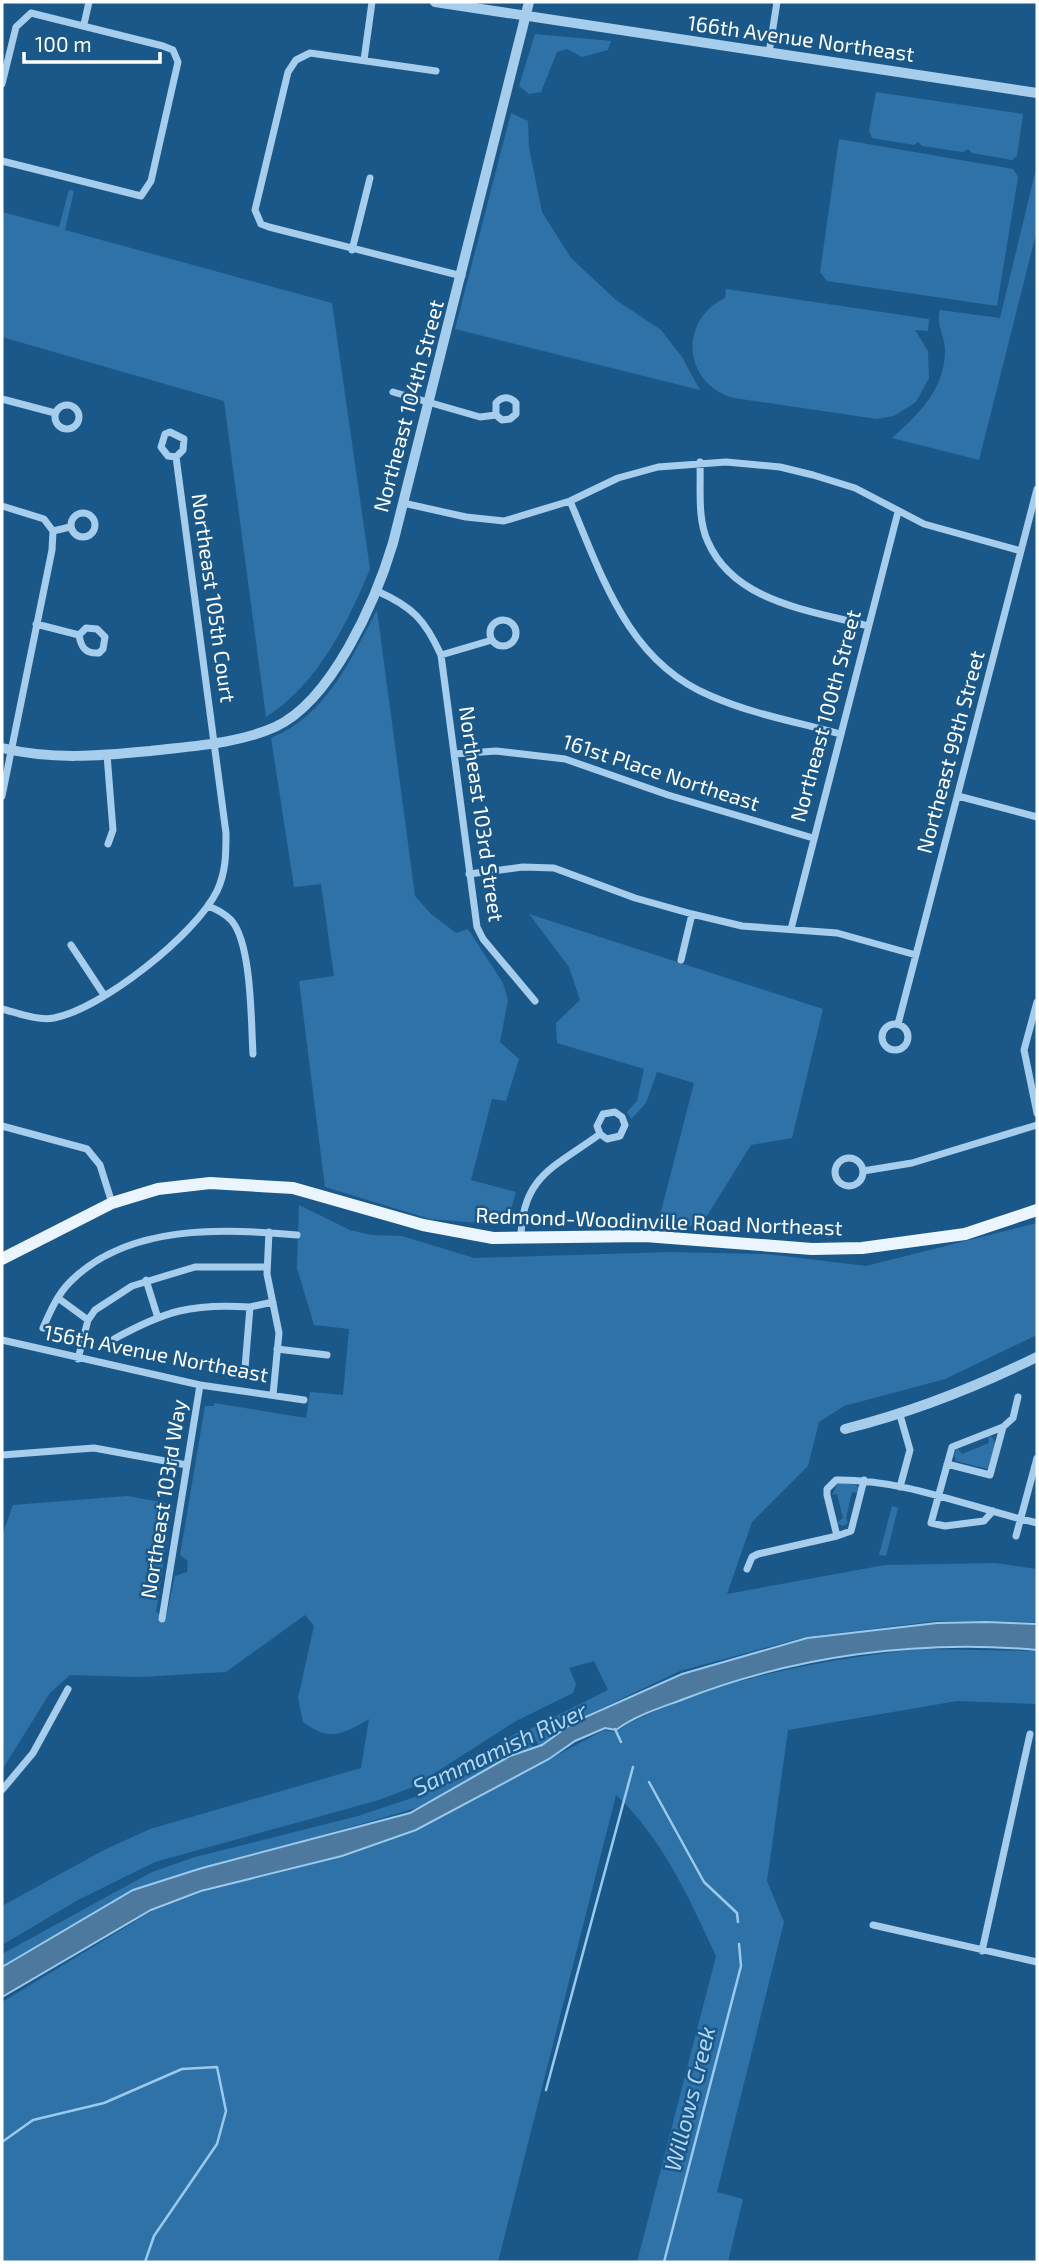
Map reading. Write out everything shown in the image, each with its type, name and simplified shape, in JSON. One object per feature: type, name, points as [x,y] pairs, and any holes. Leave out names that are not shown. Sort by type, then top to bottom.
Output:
[{"type":"main road","name":"Redmond-Woodinville Road Northeast","points":[[2,1259],[112,1203],[184,1185],[282,1187],[447,1231],[521,1240],[645,1236],[812,1249],[862,1248],[965,1234],[1037,1210]]},
{"type":"street","points":[[84,24],[89,2]]},
{"type":"street","points":[[364,60],[372,2]]},
{"type":"street","name":"166th Avenue Northeast","points":[[435,2],[1037,93]]},
{"type":"street","name":"Northeast 104th Street","points":[[6,749],[59,757],[107,755],[215,743],[277,726],[304,705],[332,672],[377,591],[403,503],[529,2]]},
{"type":"street","points":[[769,53],[777,2]]},
{"type":"street","points":[[2,84],[16,27],[26,15],[37,12],[163,46],[177,55],[178,70],[151,181],[141,196],[2,161]]},
{"type":"street","points":[[436,71],[310,53],[296,60],[288,72],[256,200],[256,217],[269,227],[462,276]]},
{"type":"street","points":[[352,250],[370,178]]},
{"type":"street","points":[[393,392],[480,416],[496,415]]},
{"type":"street","points":[[2,399],[55,413]]},
{"type":"street","name":"Northeast 105th Court","points":[[2,1009],[39,1018],[54,1018],[73,1012],[104,995],[153,962],[208,906],[225,869],[226,833],[176,457]]},
{"type":"street","points":[[403,503],[505,522],[570,501],[618,478],[658,467],[700,462],[780,467],[855,488],[898,512],[945,532],[1021,551]]},
{"type":"street","points":[[700,462],[703,523],[708,542],[734,576],[765,597],[868,626]]},
{"type":"street","name":"Northeast 99th Street","points":[[898,1024],[1037,489]]},
{"type":"street","points":[[570,501],[622,618],[638,641],[659,661],[707,695],[737,706],[840,734]]},
{"type":"street","points":[[2,506],[44,519],[53,531],[52,550],[6,749],[2,796]]},
{"type":"street","name":"Northeast 100th Street","points":[[791,929],[898,512]]},
{"type":"street","points":[[53,531],[70,527]]},
{"type":"street","name":"Northeast 103rd Street","points":[[377,591],[412,610],[426,624],[441,655],[477,927],[483,939],[535,1001]]},
{"type":"street","points":[[36,624],[79,635]]},
{"type":"street","points":[[441,655],[492,640]]},
{"type":"street","name":"161st Place Northeast","points":[[455,754],[496,751],[565,759],[668,795],[813,838]]},
{"type":"street","points":[[107,755],[113,830],[108,844]]},
{"type":"street","points":[[958,796],[1037,817]]},
{"type":"street","points":[[469,874],[523,867],[554,868],[635,898],[692,914],[742,926],[837,933],[916,955]]},
{"type":"street","points":[[208,906],[231,920],[239,933],[244,952],[253,1054]]},
{"type":"street","points":[[681,960],[692,914]]},
{"type":"street","points":[[71,946],[104,995]]},
{"type":"street","points":[[1037,1002],[1024,1050],[1037,1113]]},
{"type":"street","points":[[863,1171],[896,1167],[1037,1125]]},
{"type":"street","points":[[2,1126],[75,1144],[94,1154],[112,1203]]},
{"type":"street","points":[[521,1240],[521,1217],[534,1183],[600,1134]]},
{"type":"street","points":[[43,1328],[58,1298],[81,1272],[120,1250],[189,1232],[269,1232],[297,1235]]},
{"type":"street","points":[[269,1232],[267,1267],[279,1333],[273,1395]]},
{"type":"street","points":[[78,1359],[88,1320],[107,1299],[146,1280],[195,1267],[267,1267]]},
{"type":"street","points":[[146,1280],[157,1315]]},
{"type":"street","points":[[58,1298],[88,1320]]},
{"type":"street","points":[[114,1339],[157,1315],[213,1304],[250,1307],[273,1302]]},
{"type":"street","points":[[245,1368],[250,1307]]},
{"type":"street","name":"156th Avenue Northeast","points":[[2,1340],[200,1385],[304,1400]]},
{"type":"street","points":[[277,1349],[327,1355]]},
{"type":"street","points":[[845,1429],[900,1415],[950,1398],[1037,1357]]},
{"type":"street","name":"Northeast 103rd Way","points":[[162,1619],[200,1385]]},
{"type":"street","points":[[993,1511],[984,1521],[945,1526],[931,1523],[952,1447],[1003,1427],[1013,1418],[1018,1397]]},
{"type":"street","points":[[900,1415],[910,1450],[901,1487]]},
{"type":"street","points":[[947,1464],[990,1475],[1003,1427]]},
{"type":"street","points":[[2,1455],[94,1448],[187,1465]]},
{"type":"street","points":[[1016,1535],[1037,1458]]},
{"type":"street","points":[[837,1536],[827,1489],[836,1480],[864,1480],[901,1487],[1037,1523]]},
{"type":"street","points":[[747,1569],[752,1557],[758,1554],[851,1531],[864,1480]]},
{"type":"street","points":[[2,1790],[33,1752],[68,1689]]},
{"type":"street","points":[[982,1951],[1030,1734]]},
{"type":"street","points":[[873,1925],[1037,1962]]},
{"type":"shaded area","points":[[535,34],[611,41],[608,50],[582,57],[567,49],[557,52],[541,92],[529,94],[519,86]]},
{"type":"shaded area","points":[[876,92],[1023,114],[1017,156],[1012,160],[972,153],[968,149],[963,152],[922,146],[918,142],[914,145],[872,138],[869,131]]},
{"type":"shaded area","points":[[511,113],[528,121],[529,148],[542,212],[571,258],[616,300],[661,330],[682,357],[700,390],[455,329]]},
{"type":"shaded area","points":[[839,139],[1013,169],[1018,177],[997,306],[827,281],[820,272]]},
{"type":"shaded area","points":[[1037,165],[1037,230],[979,460],[892,438],[912,420],[928,400],[940,378],[945,352],[939,321],[940,310],[1000,318]]},
{"type":"shaded area","points":[[69,190],[74,191],[65,230],[332,303],[370,569],[341,631],[316,670],[301,688],[266,717],[224,401],[2,337],[2,212],[59,227]]},
{"type":"shaded area","points":[[726,289],[929,319],[928,331],[915,330],[928,351],[929,378],[916,402],[894,416],[877,419],[734,398],[717,391],[704,380],[696,366],[694,336],[699,321],[710,308],[725,298]]},
{"type":"shaded area","points":[[377,610],[415,896],[431,914],[456,933],[468,929],[503,983],[508,1000],[500,1042],[519,1059],[506,1101],[492,1099],[471,1180],[516,1192],[508,1219],[502,1225],[430,1219],[325,1187],[299,981],[334,976],[321,884],[294,887],[271,738],[291,728],[322,701],[346,666]]},
{"type":"shaded area","points":[[529,914],[823,1009],[792,1138],[751,1145],[700,1227],[658,1223],[694,1083],[657,1072],[646,1103],[631,1119],[627,1112],[637,1101],[644,1069],[557,1043],[556,1023],[580,1000],[569,967]]},
{"type":"shaded area","points":[[299,1205],[350,1230],[371,1235],[402,1236],[474,1258],[670,1252],[767,1254],[866,1266],[1037,1223],[1037,1335],[945,1379],[844,1406],[819,1422],[808,1466],[752,1522],[727,1594],[885,1565],[996,1563],[1037,1569],[1037,1622],[937,1621],[806,1637],[680,1671],[577,1720],[539,1746],[530,1729],[608,1690],[594,1661],[569,1668],[576,1684],[573,1693],[516,1721],[413,1787],[379,1800],[155,1862],[78,1900],[2,1945],[2,1906],[104,1850],[150,1829],[361,1768],[369,1719],[336,1734],[321,1732],[303,1722],[298,1698],[314,1626],[305,1615],[226,1672],[140,1677],[70,1675],[50,1693],[2,1770],[2,1536],[13,1505],[127,1496],[172,1504],[156,1612],[166,1617],[175,1576],[187,1572],[188,1561],[180,1555],[205,1406],[214,1406],[214,1403],[306,1418],[310,1392],[343,1395],[349,1329],[314,1325],[297,1268]]},
{"type":"shaded area","points":[[988,1436],[993,1438],[995,1444],[988,1469],[956,1461],[954,1455],[957,1448],[962,1454],[989,1443]]},
{"type":"shaded area","points":[[838,1483],[859,1487],[858,1493],[852,1492],[846,1518],[848,1523],[843,1526],[837,1523],[843,1518],[837,1494],[832,1495]]},
{"type":"shaded area","points":[[892,1506],[898,1508],[886,1556],[879,1555]]},
{"type":"shaded area","points":[[937,1623],[1037,1624],[1037,1650],[992,1647],[902,1649],[813,1662],[726,1684],[648,1712],[616,1730],[605,1728],[575,1741],[549,1759],[416,1830],[342,1856],[201,1891],[151,1910],[2,1997],[2,1967],[133,1890],[202,1868],[410,1813],[510,1756],[542,1745],[574,1722],[682,1674],[807,1638]]},
{"type":"shaded area","points":[[918,1649],[1037,1651],[1037,1704],[957,1701],[788,1730],[767,1881],[784,1922],[717,2192],[743,2199],[728,2262],[637,2262],[716,1956],[674,1870],[647,1830],[616,1795],[498,2262],[2,2262],[2,2002],[152,1911],[202,1892],[342,1857],[416,1831],[604,1730],[616,1732],[673,1704],[763,1675],[824,1662]]},
{"type":"shaded area","points":[[523,1729],[533,1747],[520,1751],[423,1806],[133,1890],[2,1966],[2,1954],[152,1872],[195,1857],[358,1816],[415,1797]]},
{"type":"waterway","name":"Willows Creek","points":[[615,1729],[621,1742]]},
{"type":"waterway","points":[[546,2090],[633,1767]]},
{"type":"waterway","name":"Willows Creek","points":[[649,1782],[704,1882],[737,1913],[738,1922]]},
{"type":"waterway","name":"Willows Creek","points":[[664,2262],[741,1966],[739,1944]]},
{"type":"waterway","points":[[2,2142],[33,2120],[104,2103],[182,2069],[217,2067],[226,2111],[217,2144],[154,2236],[145,2262]]},
{"type":"water label","name":"Sammamish River","points":[[500,1749]]}]
